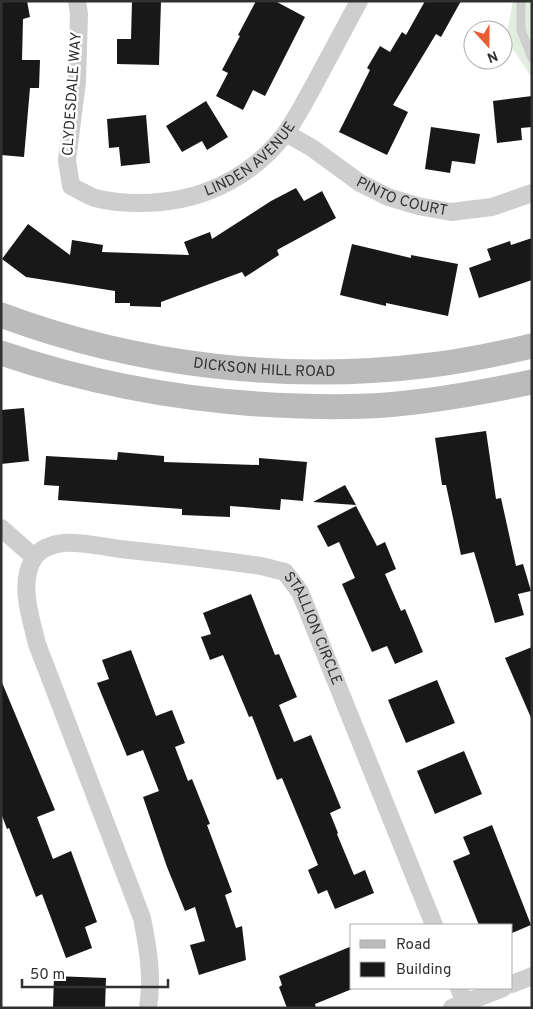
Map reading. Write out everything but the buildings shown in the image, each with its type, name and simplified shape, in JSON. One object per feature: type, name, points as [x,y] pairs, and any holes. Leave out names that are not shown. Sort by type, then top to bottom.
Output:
[{"type":"street","name":"CLYDESDALE WAY","points":[[71,186],[67,160],[77,82],[79,14],[77,1]]},
{"type":"street","name":"LINDEN AVENUE","points":[[71,186],[94,198],[123,203],[153,203],[179,200],[204,194],[246,171],[267,154],[286,133],[359,1]]},
{"type":"street","name":"PINTO COURT","points":[[286,133],[312,148],[360,183],[388,197],[418,206],[451,212],[492,207],[532,193]]},
{"type":"street","name":"DICKSON HILL ROAD","points":[[1,314],[59,334],[115,349],[213,366],[260,370],[326,372],[431,365],[532,346]]},
{"type":"street","points":[[1,354],[106,384],[181,397],[258,405],[385,405],[433,400],[532,382]]},
{"type":"street","points":[[1,528],[34,557],[27,573],[27,596],[37,644],[142,918],[149,953],[150,993],[148,1008]]},
{"type":"street","name":"STALLION CIRCLE","points":[[34,557],[49,546],[65,542],[261,566],[285,572],[300,592],[434,924]]},
{"type":"street","points":[[513,984],[532,976]]},
{"type":"street","points":[[459,999],[499,989]]},
{"type":"lane","points":[[521,1],[521,30],[532,58]]},
{"type":"green space","points":[[513,1],[532,1],[532,78],[513,50],[513,20],[510,20]]}]
